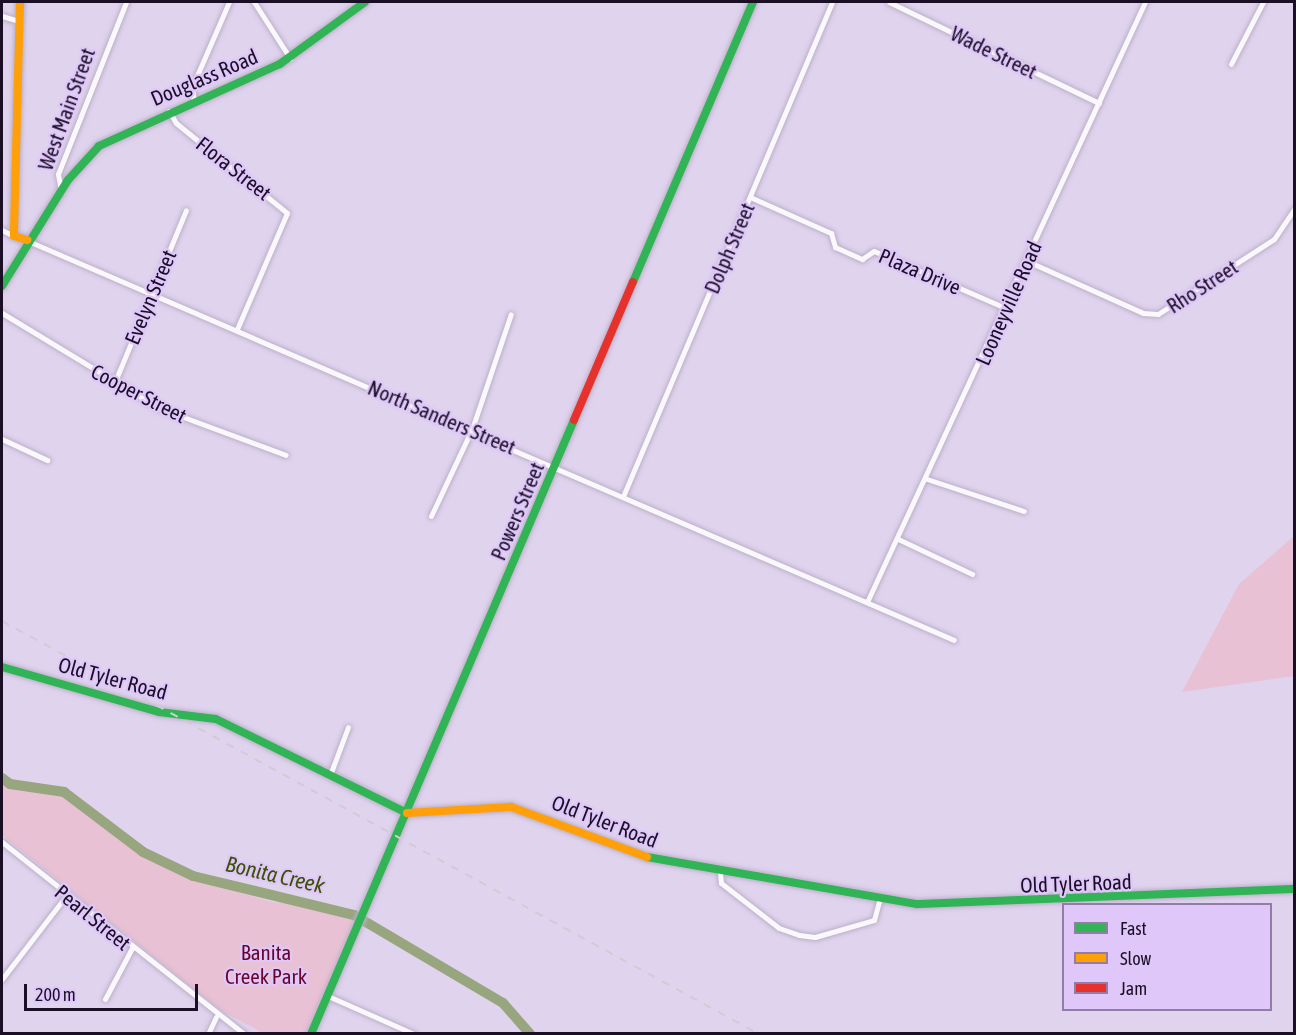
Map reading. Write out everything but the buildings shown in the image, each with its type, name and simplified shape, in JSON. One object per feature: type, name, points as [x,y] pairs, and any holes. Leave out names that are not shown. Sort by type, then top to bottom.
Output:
[{"type":"street","points":[[14,236],[20,2]]},
{"type":"street","name":"West Main Street","points":[[2,285],[27,240],[61,190],[58,174],[126,2]]},
{"type":"street","points":[[194,102],[192,87],[229,2]]},
{"type":"street","points":[[254,2],[290,58]]},
{"type":"street","name":"Douglass Road","points":[[61,190],[99,146],[169,111],[290,58],[365,2]]},
{"type":"street","name":"Powers Street","points":[[311,1034],[753,2]]},
{"type":"street","name":"Dolph Street","points":[[624,494],[832,2]]},
{"type":"street","name":"Wade Street","points":[[889,2],[1099,103]]},
{"type":"street","name":"Looneyville Road","points":[[867,602],[927,479],[1145,2]]},
{"type":"street","points":[[1232,64],[1263,2]]},
{"type":"street","points":[[2,16],[18,21]]},
{"type":"street","name":"Flora Street","points":[[169,111],[176,123],[287,213],[237,329]]},
{"type":"street","name":"Plaza Drive","points":[[750,197],[831,233],[835,247],[862,259],[874,251],[1006,308]]},
{"type":"street","name":"Rho Street","points":[[1027,261],[1143,313],[1158,314],[1274,239],[1294,209]]},
{"type":"street","name":"Evelyn Street","points":[[114,384],[186,210]]},
{"type":"street","points":[[2,230],[27,240]]},
{"type":"street","name":"North Sanders Street","points":[[27,240],[153,291],[624,494],[954,640]]},
{"type":"street","name":"Cooper Street","points":[[2,314],[114,384],[159,408],[286,455]]},
{"type":"street","points":[[431,516],[472,429],[511,314]]},
{"type":"street","points":[[2,439],[47,460]]},
{"type":"street","points":[[927,479],[1024,511]]},
{"type":"street","points":[[898,538],[972,574]]},
{"type":"street","name":"Old Tyler Road","points":[[2,667],[153,710],[216,719],[407,813],[479,805],[511,807],[628,852],[720,872],[880,898],[940,905],[1197,897],[1294,889]]},
{"type":"street","points":[[330,775],[348,727]]},
{"type":"street","name":"Pearl Street","points":[[2,842],[216,1017],[244,1034]]},
{"type":"street","points":[[720,872],[721,883],[779,928],[799,935],[815,937],[874,920],[880,898]]},
{"type":"street","points":[[2,979],[66,896]]},
{"type":"street","points":[[105,999],[132,948]]},
{"type":"street","points":[[328,996],[414,1034]]},
{"type":"street","points":[[208,1034],[216,1017]]},
{"type":"green space","points":[[1294,536],[1294,676],[1182,692],[1239,584]]},
{"type":"green space","name":"Banita Creek Park","points":[[2,780],[9,786],[62,794],[142,854],[212,885],[273,902],[318,906],[355,921],[306,1033],[263,1033],[220,1010],[2,835]]},
{"type":"waterway","name":"Bonita Creek","points":[[2,778],[10,784],[64,792],[143,852],[193,876],[354,915],[503,1003],[530,1034]]},
{"type":"railway","points":[[2,621],[759,1034]]},
{"type":"traffic: fast","points":[[2,286],[68,180],[99,146],[280,64],[365,2]]},
{"type":"traffic: fast","points":[[633,282],[753,2]]},
{"type":"traffic: fast","points":[[311,1034],[574,420]]},
{"type":"traffic: fast","points":[[2,667],[159,712],[216,719],[407,813]]},
{"type":"traffic: fast","points":[[647,857],[917,904],[1294,889]]},
{"type":"traffic: slow","points":[[20,2],[14,236],[27,240]]},
{"type":"traffic: slow","points":[[407,813],[511,807],[647,857]]},
{"type":"traffic: jam","points":[[574,420],[633,282]]}]
